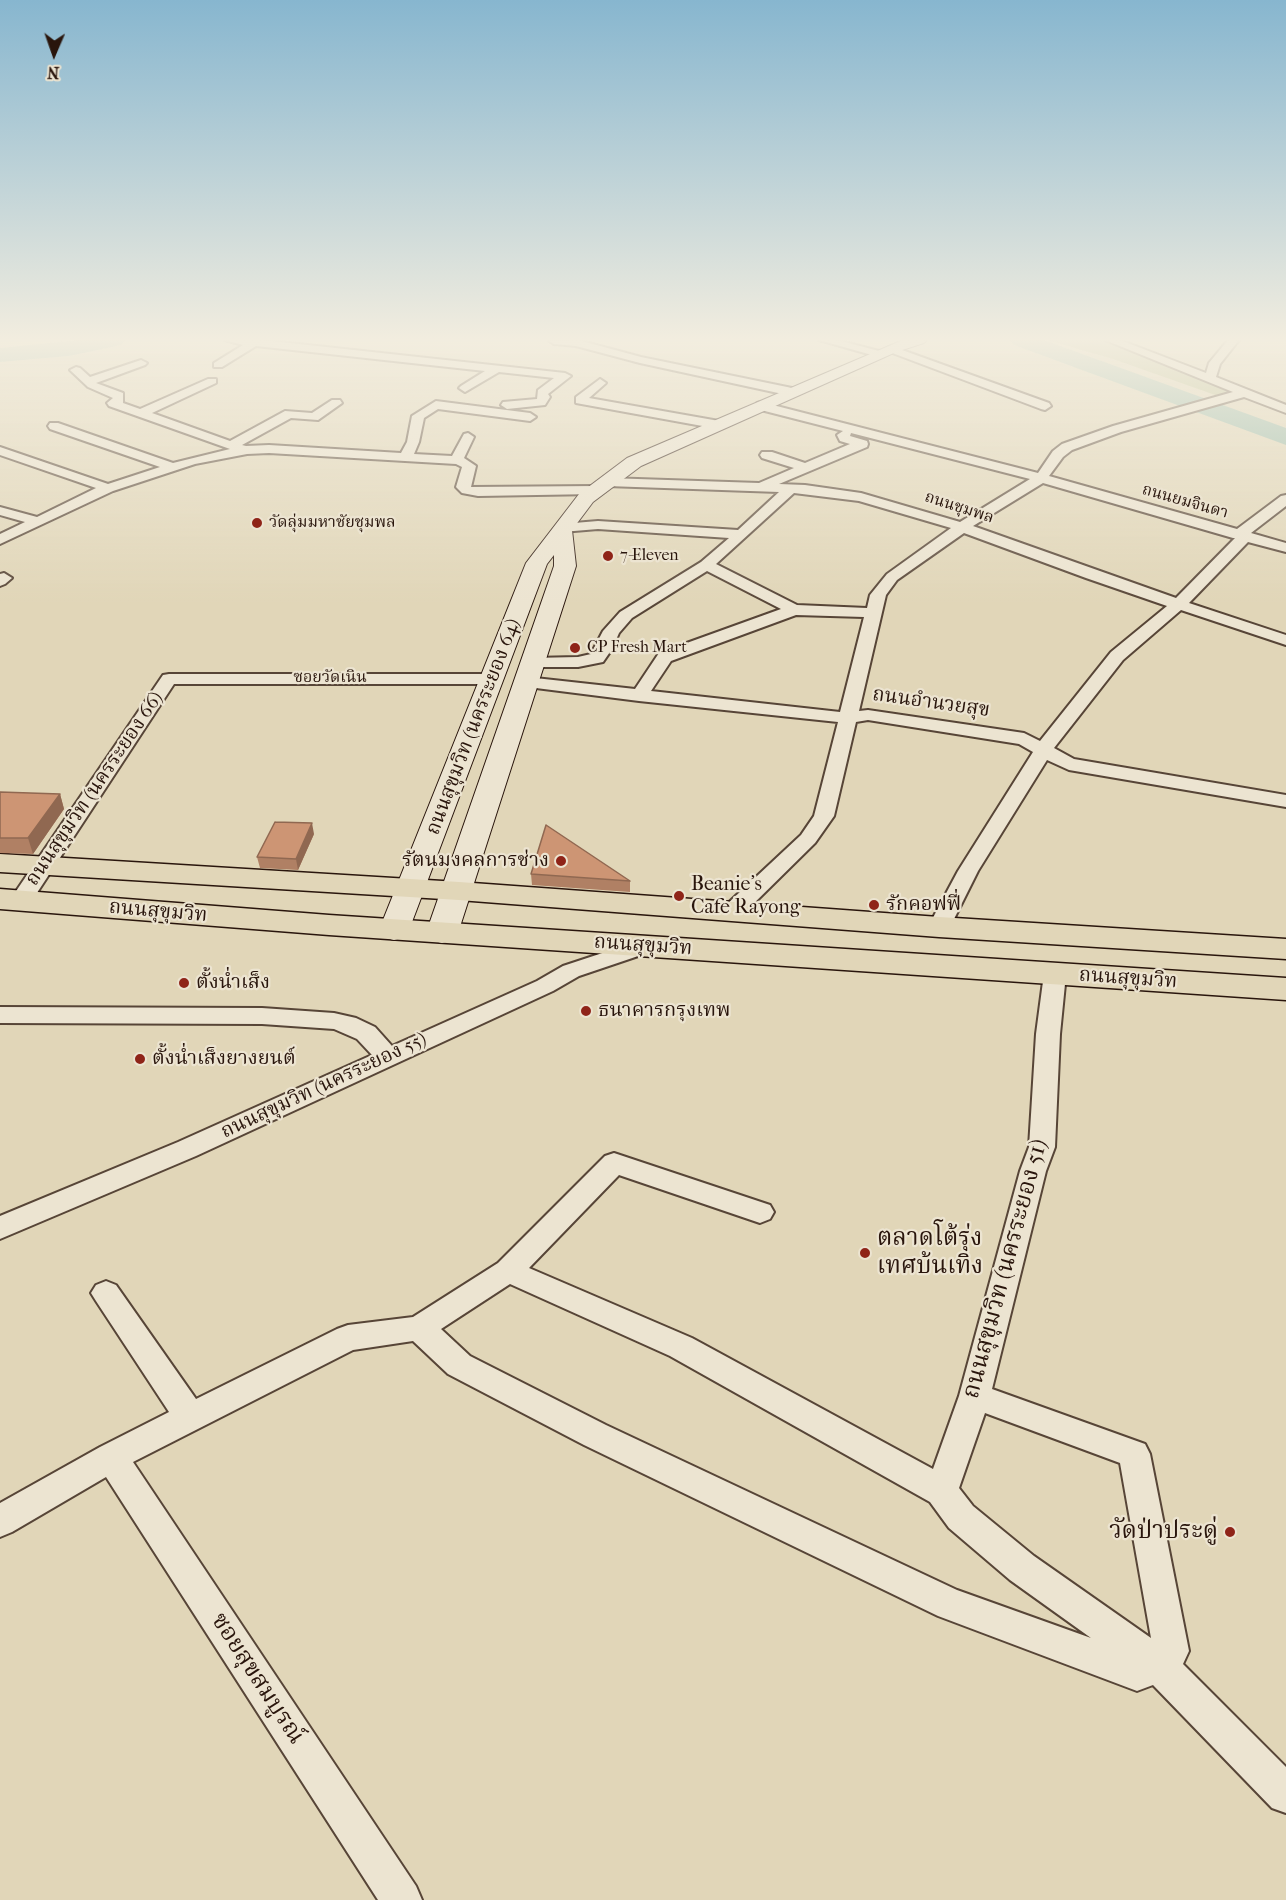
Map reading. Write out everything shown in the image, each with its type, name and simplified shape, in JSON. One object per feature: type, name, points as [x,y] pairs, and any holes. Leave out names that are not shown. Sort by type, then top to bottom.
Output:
[{"type":"main road","name":"ถนนสุขุมวิท","points":[[0,863],[456,891],[939,927],[1286,949]]},
{"type":"main road","name":"ถนนสุขุมวิท","points":[[10,900],[394,930],[648,945],[1286,990]]},
{"type":"main road","name":"ถนนสุขุมวิท (นครระยอง 51)","points":[[1050,934],[1055,975]]},
{"type":"street","points":[[62,429],[173,467]]},
{"type":"street","points":[[186,429],[247,450]]},
{"type":"street","points":[[232,445],[262,429]]},
{"type":"street","points":[[405,458],[413,442],[416,429]]},
{"type":"street","name":"ถนนสุขุมวิท (นครระยอง 64)","points":[[394,930],[537,563],[586,498],[601,486],[634,462],[711,429]]},
{"type":"street","name":"ถนนยมจินดา","points":[[850,429],[1041,478],[1286,548]]},
{"type":"street","points":[[734,910],[808,839],[824,816],[878,595],[892,577],[962,527],[1041,478],[1058,454],[1066,447],[1119,429]]},
{"type":"street","points":[[762,487],[861,444],[843,435],[855,430]]},
{"type":"street","points":[[0,540],[108,488],[173,467],[247,450],[269,449],[456,460],[468,437]]},
{"type":"street","points":[[0,451],[108,488]]},
{"type":"street","points":[[767,455],[804,467]]},
{"type":"street","name":"ถนนชุมพล","points":[[456,460],[469,466],[463,487],[478,492],[601,486],[762,487],[790,488],[861,497],[962,527],[1286,640]]},
{"type":"street","points":[[529,673],[597,658],[604,649],[610,631],[626,615],[706,565],[742,535],[790,488]]},
{"type":"street","points":[[939,927],[968,871],[1044,751],[1117,656],[1178,604],[1242,535],[1286,499]]},
{"type":"street","points":[[0,511],[36,521]]},
{"type":"street","points":[[562,528],[598,525],[742,535]]},
{"type":"street","name":"ถนนสุขุมวิท (นครระยอง 64)","points":[[442,933],[565,566],[562,528]]},
{"type":"street","points":[[706,565],[794,610]]},
{"type":"street","points":[[639,696],[665,657],[794,610],[873,613]]},
{"type":"street","name":"ถนนอำนวยสุข","points":[[529,673],[639,696],[848,718],[868,715],[1024,739],[1069,764],[1286,801]]},
{"type":"street","name":"ซอยวัดเนิน","points":[[169,678],[492,679]]},
{"type":"street","name":"ถนนสุขุมวิท (นครระยอง 66)","points":[[10,900],[44,866],[169,678]]},
{"type":"street","name":"ถนนสุขุมวิท (นครระยอง 55)","points":[[0,1228],[187,1149],[545,986],[572,971],[648,945]]},
{"type":"street","name":"ถนนสุขุมวิท (นครระยอง 51)","points":[[942,1491],[975,1396],[1042,1147],[1048,1034],[1055,975]]},
{"type":"street","points":[[0,1015],[262,1016],[333,1021],[348,1024],[366,1033],[388,1056]]},
{"type":"street","points":[[0,1521],[111,1457],[348,1338],[419,1328],[508,1271],[614,1163],[760,1212]]},
{"type":"street","points":[[508,1271],[681,1347],[942,1491],[961,1517],[1022,1568],[1159,1665],[1286,1794]]},
{"type":"street","points":[[106,1293],[190,1417]]},
{"type":"street","points":[[419,1328],[459,1365],[595,1435],[950,1604],[1137,1673],[1159,1665],[1170,1651],[1134,1454],[975,1396]]},
{"type":"street","name":"ซอยสุขสมบูรณ์","points":[[111,1457],[402,1900]]},
{"type":"building","points":[[0,792],[60,794],[28,838],[0,838]]},
{"type":"building","points":[[275,822],[312,823],[296,859],[257,857]]},
{"type":"building","name":"รัตนมงคลการช่าง","points":[[546,825],[630,881],[531,874]]},
{"type":"waterway","points":[[1263,429],[1286,437]]},
{"type":"place","name":"วัดลุ่มมหาชัยชุมพล","points":[[257,523]]},
{"type":"place","name":"7-Eleven","points":[[608,556]]},
{"type":"place","name":"CP Fresh Mart","points":[[575,648]]},
{"type":"place","name":"รัตนมงคลการช่าง","points":[[561,861]]},
{"type":"place","name":"Beanie's Cafe Rayong","points":[[679,896]]},
{"type":"place","name":"รักคอฟฟี่","points":[[874,905]]},
{"type":"place","name":"ตั้งน่ำเส็ง","points":[[184,983]]},
{"type":"place","name":"ธนาคารกรุงเทพ","points":[[586,1011]]},
{"type":"place","name":"ตั้งน่ำเส็งยางยนต์","points":[[140,1059]]},
{"type":"place","name":"ตลาดโต้รุ่ง เทศบ้นเทิง","points":[[865,1253]]},
{"type":"place","name":"วัดป่าประดู่","points":[[1230,1532]]}]
